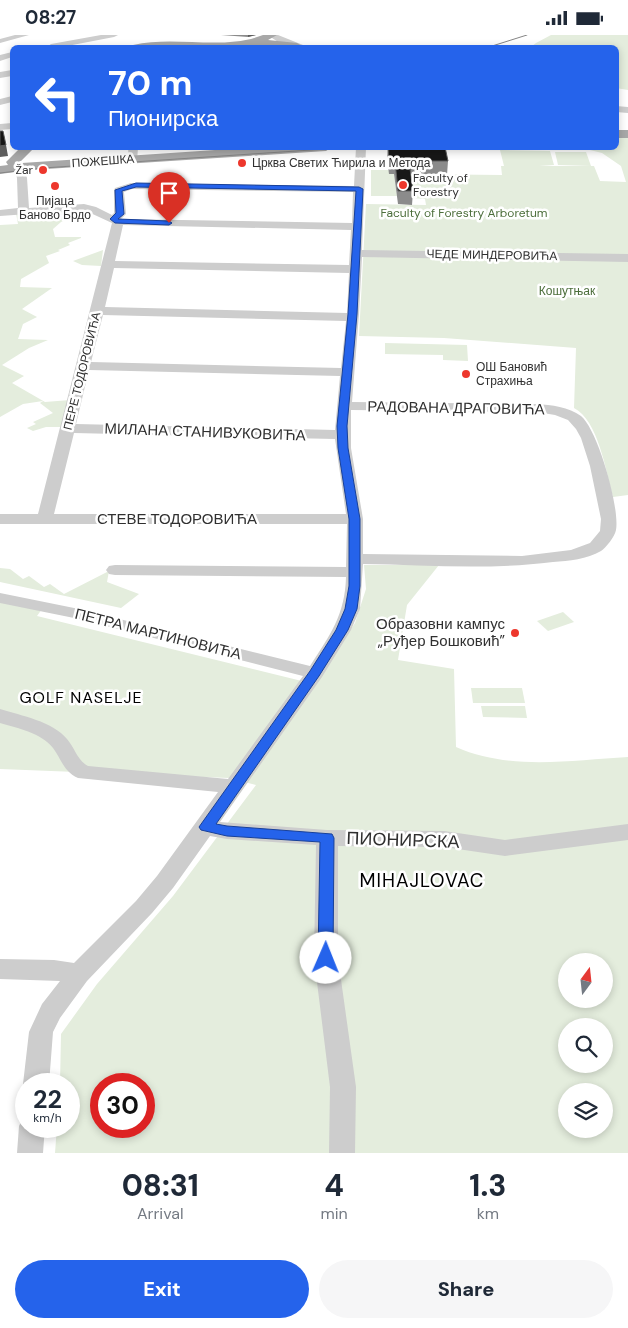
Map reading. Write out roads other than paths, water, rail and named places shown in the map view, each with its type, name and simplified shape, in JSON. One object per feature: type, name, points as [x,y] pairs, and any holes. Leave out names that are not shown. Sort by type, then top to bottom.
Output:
[{"type":"main road","points":[[139,44],[155,37],[174,35],[283,45]]},
{"type":"main road","points":[[244,41],[272,35]]},
{"type":"main road","points":[[0,163],[18,162],[27,150]]},
{"type":"main road","name":"ПОЖЕШКА","points":[[0,170],[18,162],[133,154],[236,150]]},
{"type":"street","points":[[0,41],[25,35]]},
{"type":"street","points":[[62,45],[114,35]]},
{"type":"street","points":[[272,35],[297,45]]},
{"type":"street","points":[[282,35],[299,45]]},
{"type":"street","points":[[233,45],[244,41]]},
{"type":"street","points":[[37,1073],[41,1032],[51,1011],[78,974],[155,895],[206,827],[315,673],[349,615],[354,594],[354,519],[342,435],[352,317],[361,150]]},
{"type":"street","points":[[18,162],[22,178],[24,211]]},
{"type":"street","name":"ПЕРЕ ТОДОРОВИЋА","points":[[45,519],[97,311],[116,220],[120,214],[119,190],[131,186],[359,189]]},
{"type":"street","points":[[0,213],[84,207],[116,220],[356,227]]},
{"type":"street","name":"ЧЕДЕ МИНДЕРОВИЋА","points":[[356,253],[628,258]]},
{"type":"street","points":[[108,264],[355,269]]},
{"type":"street","points":[[97,311],[352,317]]},
{"type":"street","points":[[84,365],[346,372]]},
{"type":"street","name":"РАДОВАНА ДРАГОВИЋА","points":[[115,570],[522,561],[562,557],[586,552],[596,547],[608,532],[609,519],[586,431],[575,419],[562,412],[537,409],[343,406]]},
{"type":"street","name":"МИЛАНА СТАНИВУКОВИЋА","points":[[68,428],[342,435]]},
{"type":"street","name":"СТЕВЕ ТОДОРОВИЋА","points":[[0,519],[354,519]]},
{"type":"street","name":"ПЕТРА МАРТИНОВИЋА","points":[[0,598],[80,614],[315,673]]},
{"type":"street","points":[[0,716],[26,724],[55,738],[69,761],[78,771],[215,784],[234,788]]},
{"type":"street","name":"ПИОНИРСКА","points":[[206,827],[227,831],[327,838],[444,839],[512,848],[628,832]]},
{"type":"street","points":[[327,838],[326,958],[343,1087],[342,1153]]},
{"type":"street","points":[[0,969],[54,969],[78,974]]},
{"type":"street","points":[[30,1153],[31,1138]]},
{"type":"tram line","points":[[495,45],[527,35]]},
{"type":"tram line","points":[[0,173],[43,168],[311,150]]},
{"type":"place","name":"Црква Светих Ћирила и Метода","points":[[242,163]]},
{"type":"place","name":"Žar","points":[[43,170]]},
{"type":"place","name":"Faculty of Forestry","points":[[403,185]]},
{"type":"place","name":"Пијаца Баново Брдо","points":[[55,186]]},
{"type":"place","name":"ОШ Бановић Страхиња","points":[[466,374]]},
{"type":"place","name":"Образовни кампус „Руђер Бошковић”","points":[[515,633]]},
{"type":"district","name":"GOLF NASELJE","points":[[81,697]]},
{"type":"district","name":"MIHAJLOVAC","points":[[422,880]]},
{"type":"park label","name":"Faculty of Forestry Arboretum","points":[[464,213]]},
{"type":"park label","name":"Кошутњак","points":[[567,291]]}]
